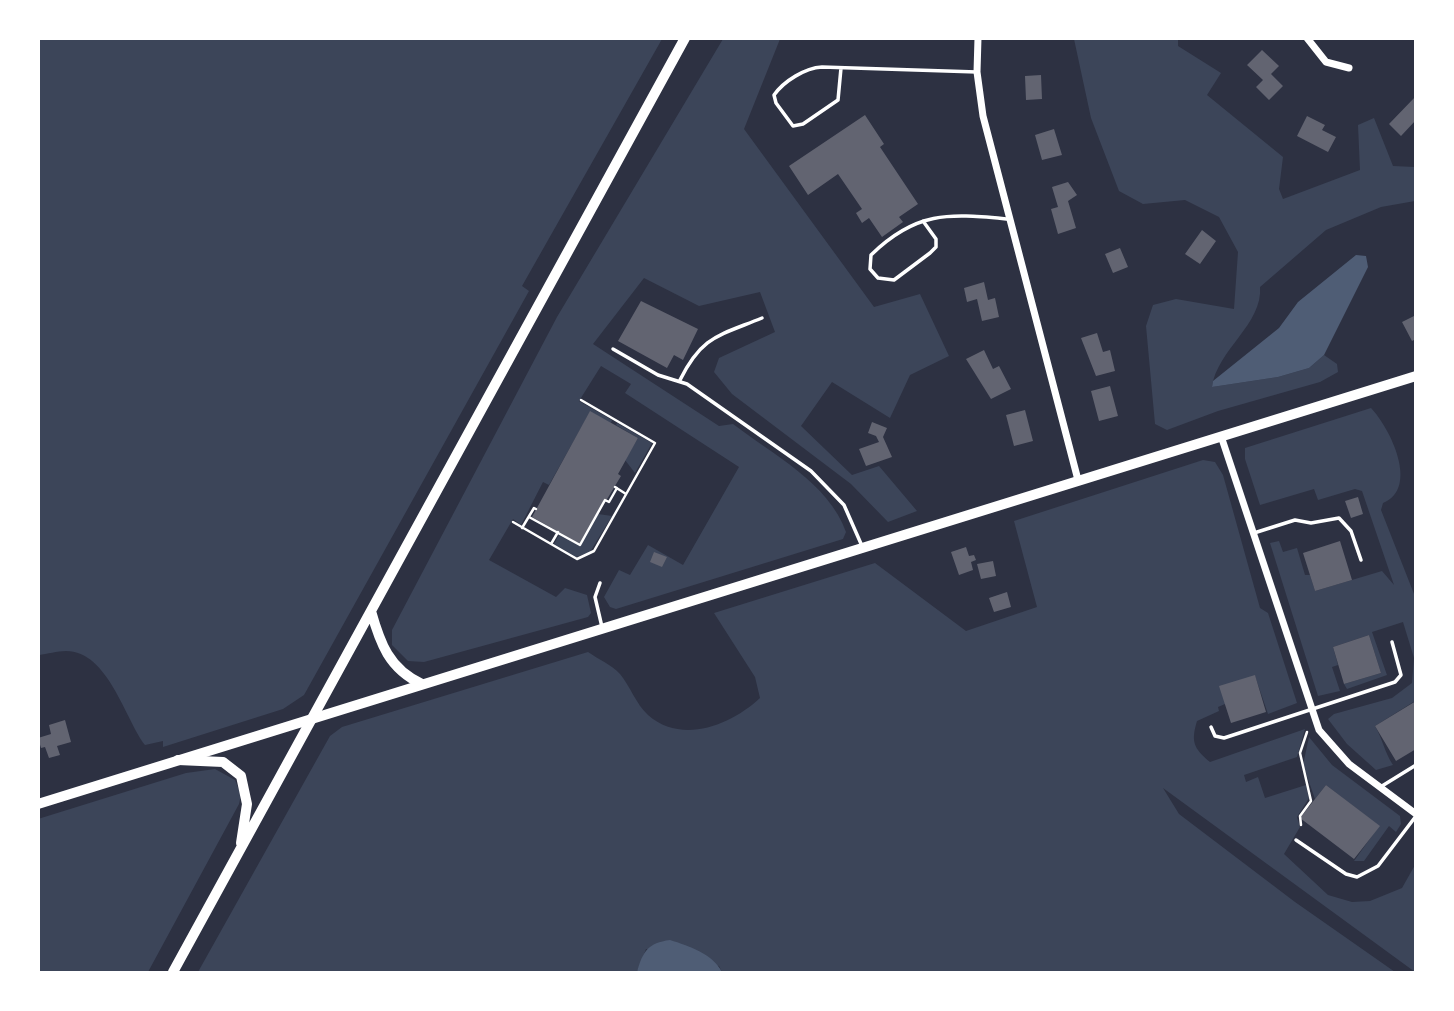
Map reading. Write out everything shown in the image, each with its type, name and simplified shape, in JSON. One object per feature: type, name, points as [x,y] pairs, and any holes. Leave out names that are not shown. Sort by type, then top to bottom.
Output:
[{"type":"highway","points":[[173,972],[685,38]]},
{"type":"highway","points":[[371,611],[384,651],[402,672],[422,684]]},
{"type":"highway","points":[[178,760],[223,762],[242,776],[247,804],[239,855]]},
{"type":"main road","points":[[38,804],[1416,376]]},
{"type":"street","points":[[978,38],[977,72],[983,116],[1078,480]]},
{"type":"street","points":[[1307,38],[1326,62],[1349,68]]},
{"type":"street","points":[[1221,436],[1313,719],[1336,752],[1416,815]]},
{"type":"lane","points":[[841,68],[838,100],[798,127],[793,126],[776,103],[774,95],[805,70],[841,68],[977,72]]},
{"type":"lane","points":[[923,221],[936,239],[933,251],[898,278],[888,281],[878,278],[870,269],[871,255],[888,240],[923,221],[955,214],[1010,219]]},
{"type":"lane","points":[[680,380],[696,351],[705,343],[762,318]]},
{"type":"lane","points":[[613,349],[658,375],[680,380],[810,471],[844,505],[863,547]]},
{"type":"lane","points":[[1416,511],[1416,530]]},
{"type":"lane","points":[[1254,533],[1295,520],[1311,523],[1339,518],[1352,531],[1361,560]]},
{"type":"lane","points":[[600,583],[596,597],[602,629]]},
{"type":"lane","points":[[1211,727],[1215,736],[1224,738],[1399,679],[1401,669],[1392,642]]},
{"type":"lane","points":[[1380,787],[1416,765]]},
{"type":"lane","points":[[1296,840],[1346,874],[1357,877],[1378,866],[1416,815]]},
{"type":"path","points":[[513,522],[577,559],[588,556],[594,551],[655,443],[614,422],[581,400]]},
{"type":"path","points":[[528,517],[580,545],[605,500],[609,502],[616,488],[626,494]]},
{"type":"path","points":[[522,528],[534,508],[536,509]]},
{"type":"path","points":[[551,544],[558,532]]},
{"type":"path","points":[[1301,825],[1300,816],[1311,801],[1300,753],[1313,719]]},
{"type":"shaded area","points":[[38,39],[662,39],[522,286],[529,291],[304,695],[283,709],[163,747],[163,741],[145,745],[114,688],[93,662],[81,654],[66,651],[39,655]]},
{"type":"shaded area","points":[[723,39],[780,39],[744,129],[874,307],[920,294],[949,356],[910,375],[890,418],[832,382],[801,426],[852,475],[879,466],[917,511],[888,522],[851,484],[732,394],[714,372],[719,358],[775,332],[760,292],[699,306],[644,278],[593,344],[719,426],[733,424],[798,471],[827,499],[838,515],[846,532],[843,539],[616,609],[610,607],[604,597],[619,570],[630,575],[648,545],[683,565],[739,467],[625,393],[631,384],[601,366],[579,401],[612,420],[611,423],[590,412],[549,485],[543,482],[521,525],[513,519],[489,560],[556,597],[565,588],[587,595],[591,613],[588,617],[424,662],[408,661],[392,645],[392,630],[557,317]]},
{"type":"shaded area","points":[[1074,39],[1178,39],[1178,46],[1221,73],[1207,95],[1283,157],[1279,189],[1283,199],[1360,170],[1358,125],[1374,118],[1393,166],[1415,167],[1415,201],[1381,207],[1326,230],[1260,287],[1254,313],[1222,361],[1212,387],[1278,377],[1309,368],[1324,355],[1337,364],[1338,372],[1320,382],[1218,411],[1167,430],[1155,424],[1146,326],[1153,305],[1176,299],[1234,309],[1238,252],[1219,217],[1185,200],[1143,204],[1119,191],[1091,118]]},
{"type":"shaded area","points":[[1356,255],[1366,256],[1368,267],[1324,355],[1309,368],[1278,377],[1212,387],[1213,381],[1279,328],[1298,302]]},
{"type":"shaded area","points":[[1371,408],[1386,429],[1398,457],[1399,485],[1394,495],[1383,503],[1381,510],[1416,599],[1415,701],[1375,726],[1393,765],[1376,770],[1347,744],[1328,719],[1334,714],[1392,698],[1412,683],[1414,658],[1403,622],[1372,632],[1387,675],[1347,689],[1344,684],[1381,673],[1369,635],[1333,647],[1338,665],[1332,667],[1340,691],[1318,696],[1270,543],[1279,541],[1283,552],[1297,548],[1305,575],[1310,575],[1315,591],[1382,571],[1394,585],[1362,491],[1355,489],[1318,500],[1314,489],[1260,505],[1245,459],[1245,448]]},
{"type":"shaded area","points":[[617,423],[652,443],[635,473],[625,460],[638,438],[616,425]]},
{"type":"shaded area","points":[[1203,460],[1215,462],[1223,475],[1260,608],[1268,613],[1297,703],[1268,714],[1255,676],[1225,704],[1218,707],[1219,711],[1197,721],[1195,744],[1210,762],[1305,729],[1297,757],[1244,775],[1246,782],[1258,777],[1265,798],[1306,785],[1309,798],[1297,817],[1300,827],[1284,854],[1328,895],[1352,902],[1370,901],[1402,888],[1415,865],[1415,972],[1163,788],[1179,814],[1295,902],[1395,972],[722,972],[719,966],[646,949],[637,972],[198,972],[330,736],[342,727],[588,652],[617,671],[644,711],[661,724],[676,729],[706,728],[735,716],[760,698],[755,677],[714,613],[875,563],[966,631],[1037,607],[1014,521]]},
{"type":"shaded area","points":[[598,514],[612,516],[590,552],[576,557],[554,544],[559,535],[580,546]]},
{"type":"shaded area","points":[[1309,737],[1332,765],[1400,816],[1401,824],[1396,832],[1389,826],[1364,861],[1354,861],[1379,826],[1326,785],[1315,799],[1303,765]]},
{"type":"shaded area","points":[[215,769],[235,780],[241,795],[239,804],[148,972],[39,972],[38,819],[186,773]]},
{"type":"shaded area","points":[[670,940],[707,956],[722,972],[637,972],[647,949],[656,943]]},
{"type":"building","points":[[1262,50],[1279,66],[1271,74],[1283,86],[1269,100],[1256,87],[1263,80],[1247,65]]},
{"type":"building","points":[[1041,75],[1042,99],[1026,100],[1025,76]]},
{"type":"building","points":[[1416,96],[1416,120],[1401,136],[1389,124]]},
{"type":"building","points":[[865,115],[884,144],[880,147],[918,204],[899,217],[903,222],[882,237],[869,218],[862,223],[856,213],[862,209],[838,174],[808,195],[789,166]]},
{"type":"building","points":[[1307,116],[1325,125],[1322,130],[1336,137],[1328,152],[1297,136]]},
{"type":"building","points":[[1054,129],[1062,155],[1042,160],[1035,135]]},
{"type":"building","points":[[1068,182],[1077,195],[1068,201],[1076,228],[1058,234],[1051,209],[1058,207],[1052,187]]},
{"type":"building","points":[[1202,230],[1216,241],[1200,264],[1185,254]]},
{"type":"building","points":[[1120,248],[1128,267],[1113,273],[1105,254]]},
{"type":"building","points":[[984,282],[988,300],[995,298],[999,317],[982,321],[977,299],[967,302],[964,288]]},
{"type":"building","points":[[641,301],[698,329],[683,360],[674,355],[667,368],[618,341]]},
{"type":"building","points":[[1416,315],[1416,339],[1412,341],[1402,322]]},
{"type":"building","points":[[1097,333],[1103,352],[1110,350],[1115,371],[1096,376],[1081,338]]},
{"type":"building","points":[[984,350],[993,369],[999,366],[1011,389],[991,399],[966,359]]},
{"type":"building","points":[[1110,386],[1118,416],[1099,421],[1091,391]]},
{"type":"building","points":[[1025,410],[1033,441],[1014,446],[1006,415]]},
{"type":"building","points":[[590,411],[638,438],[618,474],[621,476],[580,544],[532,517]]},
{"type":"building","points":[[872,422],[887,428],[883,437],[892,457],[866,466],[859,449],[879,442],[876,436],[868,433]]},
{"type":"building","points":[[1358,497],[1363,514],[1351,518],[1345,501]]},
{"type":"building","points":[[1340,541],[1352,580],[1315,591],[1303,553]]},
{"type":"building","points":[[966,547],[969,556],[974,555],[976,560],[971,562],[973,570],[959,575],[951,552]]},
{"type":"building","points":[[654,552],[667,557],[662,567],[650,562]]},
{"type":"building","points":[[993,561],[996,576],[981,579],[977,564]]},
{"type":"building","points":[[1007,592],[1011,607],[994,612],[989,598]]},
{"type":"building","points":[[1369,635],[1381,673],[1344,684],[1333,647]]},
{"type":"building","points":[[1255,675],[1266,712],[1231,723],[1219,686]]},
{"type":"building","points":[[1416,701],[1416,749],[1396,761],[1375,726]]},
{"type":"building","points":[[65,720],[71,742],[57,746],[60,755],[49,758],[45,747],[41,748],[38,738],[51,734],[49,725]]},
{"type":"building","points":[[1326,785],[1380,826],[1354,859],[1300,818]]}]
